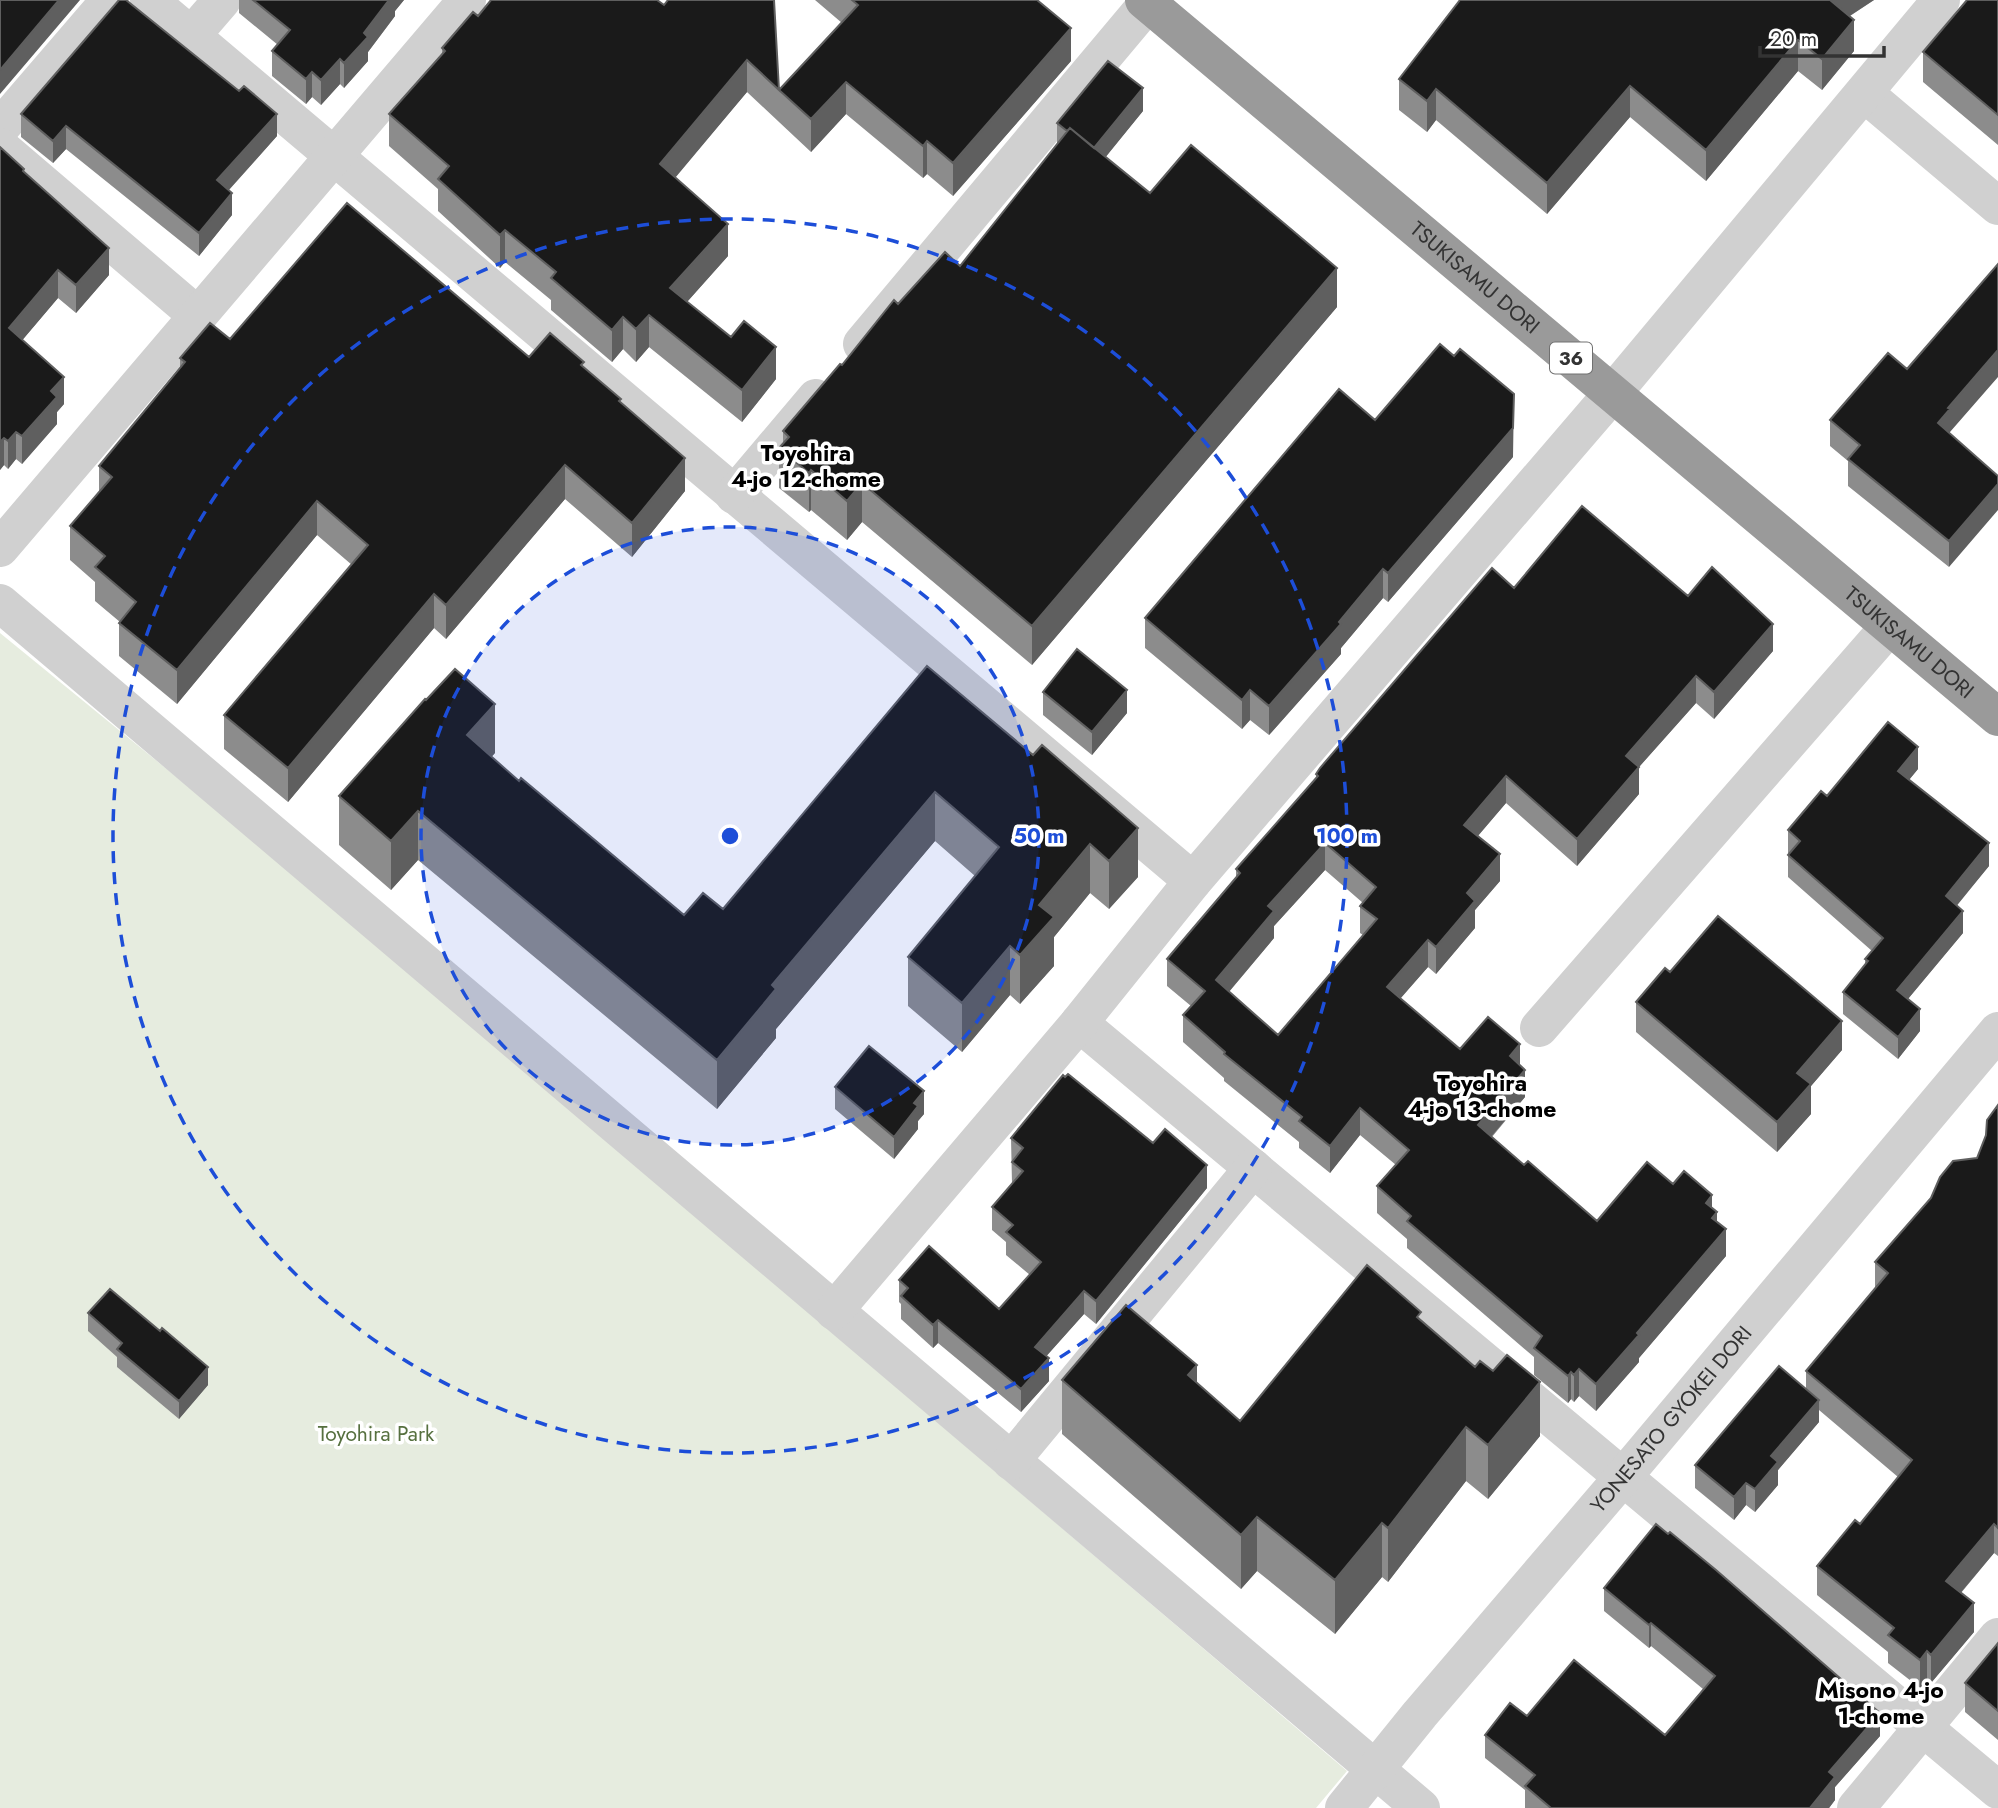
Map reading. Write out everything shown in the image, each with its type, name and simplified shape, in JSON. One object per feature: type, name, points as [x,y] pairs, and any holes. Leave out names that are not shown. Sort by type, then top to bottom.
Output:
[{"type":"highway","name":"TSUKISAMU DORI","points":[[1146,1],[1998,717]]},
{"type":"street","points":[[0,128],[110,0]]},
{"type":"street","points":[[149,0],[1194,881]]},
{"type":"street","points":[[191,37],[222,0]]},
{"type":"street","points":[[0,548],[467,0]]},
{"type":"street","points":[[834,1311],[1079,1023],[1194,881],[1612,394],[1941,0]]},
{"type":"street","points":[[734,495],[1146,1]]},
{"type":"street","points":[[1864,93],[1998,206]]},
{"type":"street","points":[[0,147],[198,316]]},
{"type":"street","points":[[0,603],[1421,1808]]},
{"type":"street","points":[[1539,1028],[1889,627]]},
{"type":"street","points":[[1079,1023],[1998,1790]]},
{"type":"street","name":"YONESATO GYOKEI DORI","points":[[1345,1808],[1420,1714],[1998,1031]]},
{"type":"street","points":[[1011,1461],[1253,1168]]},
{"type":"street","points":[[1856,1808],[1998,1637]]},
{"type":"green space","name":"Toyohira Park","points":[[0,633],[272,855],[1347,1771],[1316,1808],[0,1808]]},
{"type":"building","points":[[0,0],[59,0],[0,70]]},
{"type":"building","points":[[119,0],[126,0],[239,91],[244,86],[277,114],[217,180],[232,193],[199,233],[66,126],[53,141],[21,114]]},
{"type":"building","points":[[253,0],[389,0],[364,33],[368,37],[344,63],[340,59],[321,80],[312,72],[306,79],[272,51],[290,30]]},
{"type":"building","points":[[491,0],[657,0],[664,5],[668,0],[774,0],[779,90],[747,60],[660,164],[728,224],[670,288],[731,337],[744,321],[776,347],[742,390],[649,315],[636,329],[623,317],[612,330],[551,278],[556,272],[505,230],[500,235],[438,179],[449,166],[389,114],[445,51],[442,48],[473,12],[478,16]]},
{"type":"building","points":[[852,0],[1037,0],[1071,28],[953,163],[927,141],[923,146],[846,82],[811,119],[779,90],[858,5]]},
{"type":"building","points":[[1460,0],[1830,0],[1854,20],[1822,59],[1798,40],[1706,150],[1630,86],[1547,183],[1436,89],[1427,101],[1399,79]]},
{"type":"building","points":[[1967,0],[1998,0],[1998,115],[1923,52]]},
{"type":"building","points":[[1108,61],[1143,88],[1094,148],[1070,128],[1067,131],[1057,123]]},
{"type":"building","points":[[1070,128],[1150,193],[1191,145],[1337,268],[1032,626],[862,483],[847,501],[811,470],[809,473],[779,448],[789,437],[783,431],[840,364],[842,365],[894,300],[898,304],[945,252],[960,266]]},
{"type":"building","points":[[0,147],[109,248],[76,285],[58,270],[9,328],[64,377],[51,391],[57,397],[22,436],[16,432],[8,441],[4,438],[0,442]]},
{"type":"building","points":[[347,203],[529,357],[550,333],[584,362],[581,365],[621,399],[619,401],[685,458],[632,523],[565,465],[446,605],[434,594],[288,768],[224,715],[368,545],[317,501],[177,670],[119,623],[136,602],[95,567],[105,556],[70,526],[112,477],[99,466],[185,362],[180,358],[210,323],[230,339]]},
{"type":"building","points":[[1998,264],[1998,350],[1938,423],[1998,476],[1998,484],[1949,541],[1848,459],[1860,445],[1830,420],[1888,353],[1907,369]]},
{"type":"building","points":[[1440,344],[1454,356],[1460,349],[1514,394],[1513,428],[1388,573],[1383,569],[1339,622],[1341,624],[1269,706],[1250,690],[1242,700],[1145,618],[1339,389],[1375,420]]},
{"type":"building","points":[[1582,506],[1688,596],[1712,567],[1773,624],[1714,692],[1696,676],[1626,756],[1639,767],[1577,839],[1506,776],[1464,825],[1500,854],[1467,893],[1475,901],[1436,947],[1428,940],[1387,987],[1460,1049],[1488,1017],[1520,1044],[1510,1056],[1525,1070],[1478,1125],[1524,1165],[1528,1161],[1597,1221],[1647,1162],[1673,1184],[1684,1171],[1712,1195],[1706,1203],[1717,1212],[1712,1218],[1726,1229],[1596,1384],[1579,1369],[1574,1375],[1571,1372],[1568,1376],[1534,1348],[1542,1336],[1407,1221],[1411,1216],[1377,1186],[1409,1150],[1360,1108],[1330,1146],[1299,1121],[1302,1117],[1224,1054],[1225,1052],[1183,1015],[1205,991],[1167,959],[1240,873],[1236,869],[1318,776],[1316,774],[1320,768],[1492,568],[1514,588]],"holes":[[[1325,843],[1376,887],[1360,906],[1377,919],[1278,1035],[1216,980],[1274,911],[1268,906]]]},
{"type":"building","points":[[1077,649],[1127,690],[1092,732],[1043,692]]},
{"type":"building","points":[[927,666],[1033,755],[1042,745],[1138,828],[1109,861],[1090,844],[1039,905],[1054,917],[1020,955],[1010,946],[962,1003],[908,957],[999,847],[935,792],[772,985],[776,989],[717,1060],[418,811],[391,841],[339,796],[455,669],[495,704],[467,735],[519,781],[521,778],[684,915],[703,893],[723,909]]},
{"type":"building","points":[[1888,722],[1918,747],[1898,771],[1989,843],[1946,896],[1963,911],[1897,990],[1920,1009],[1898,1037],[1843,992],[1883,938],[1788,855],[1800,841],[1788,830],[1821,791],[1827,796]]},
{"type":"building","points":[[1718,916],[1842,1021],[1797,1073],[1811,1084],[1777,1122],[1636,1002],[1665,968],[1670,972]]},
{"type":"building","points":[[869,1046],[924,1091],[914,1103],[918,1106],[894,1137],[835,1087]]},
{"type":"building","points":[[1068,1074],[1153,1143],[1165,1129],[1207,1165],[1096,1301],[1084,1291],[1035,1347],[1049,1358],[1021,1389],[938,1320],[933,1325],[901,1296],[908,1288],[899,1280],[929,1246],[999,1309],[1041,1262],[1006,1232],[1013,1225],[992,1207],[1023,1171],[1012,1162],[1023,1148],[1011,1138],[1063,1075],[1065,1077]]},
{"type":"building","points":[[1998,1105],[1998,1528],[1994,1524],[1946,1581],[1974,1603],[1931,1655],[1927,1651],[1920,1660],[1888,1635],[1894,1628],[1817,1566],[1855,1520],[1860,1524],[1912,1460],[1806,1371],[1888,1273],[1875,1262],[1931,1198],[1940,1177],[1953,1161],[1977,1158],[1986,1135],[1987,1120]]},
{"type":"building","points":[[1367,1265],[1421,1312],[1417,1317],[1475,1367],[1480,1361],[1493,1371],[1507,1355],[1540,1382],[1488,1445],[1466,1427],[1388,1528],[1382,1523],[1335,1580],[1257,1517],[1241,1535],[1062,1380],[1126,1305],[1197,1365],[1188,1375],[1240,1421]]},
{"type":"building","points":[[110,1289],[208,1367],[179,1401],[117,1349],[122,1343],[88,1313]]},
{"type":"building","points":[[1779,1366],[1819,1400],[1771,1456],[1778,1462],[1755,1489],[1746,1483],[1734,1497],[1695,1465]]},
{"type":"building","points":[[1656,1524],[1668,1534],[1670,1532],[1716,1570],[1880,1713],[1829,1772],[1835,1777],[1810,1808],[1551,1808],[1525,1786],[1535,1775],[1485,1735],[1510,1703],[1527,1716],[1574,1660],[1665,1735],[1715,1676],[1604,1588]]},
{"type":"building","points":[[1998,1643],[1998,1711],[1965,1683]]},
{"type":"district","name":"Toyohira 4-jo 12-chome","points":[[806,466]]},
{"type":"district","name":"Toyohira 4-jo 13-chome","points":[[1482,1096]]},
{"type":"district","name":"Misono 4-jo 1-chome","points":[[1881,1703]]}]
